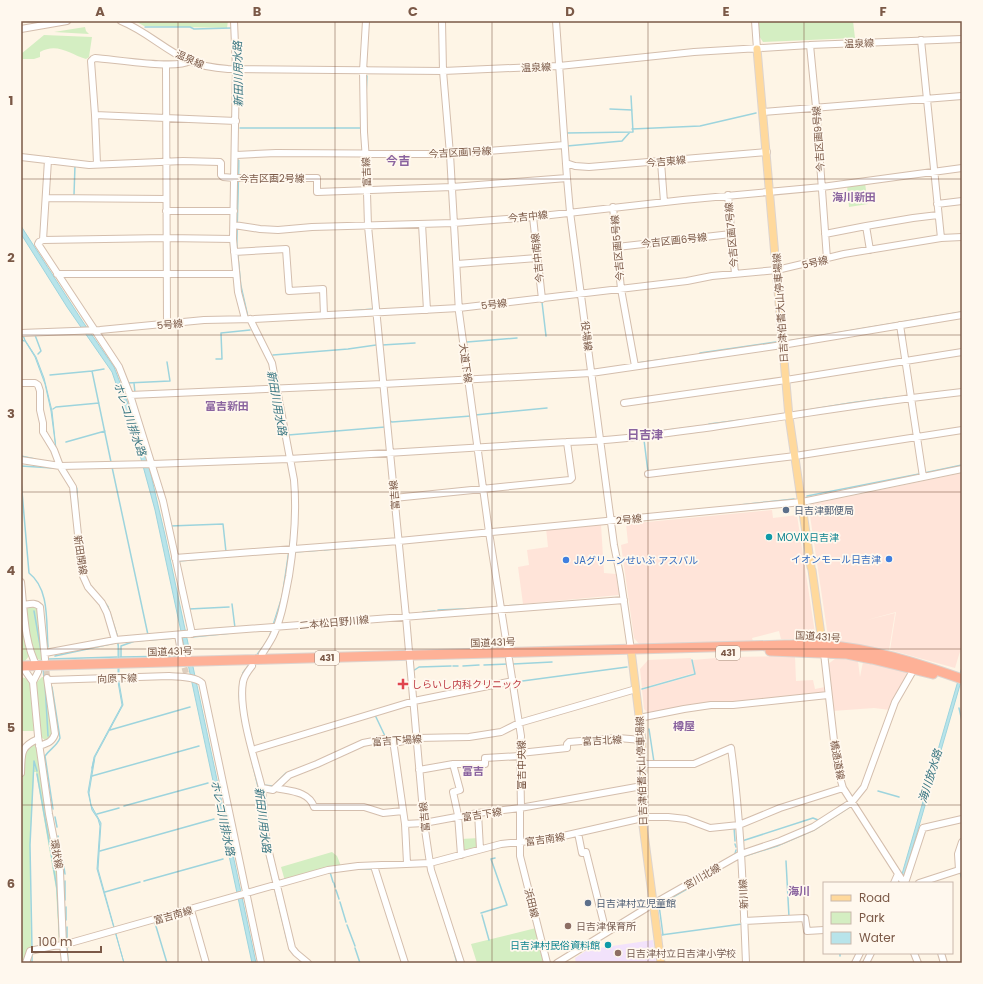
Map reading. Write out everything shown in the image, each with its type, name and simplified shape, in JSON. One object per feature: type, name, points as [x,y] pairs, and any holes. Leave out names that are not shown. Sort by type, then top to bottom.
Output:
[{"type":"highway","name":"国道431号","points":[[823,649],[959,680]]},
{"type":"highway","name":"国道431号","points":[[38,669],[410,658],[823,649],[873,653],[914,662],[959,680]]},
{"type":"highway","name":"国道431号","points":[[23,669],[252,666],[410,658]]},
{"type":"main road","name":"日吉津伯耆大山停車場線","points":[[757,49],[789,417],[823,649]]},
{"type":"main road","name":"日吉津伯耆大山停車場線","points":[[632,653],[642,740],[642,818],[661,963]]},
{"type":"street","points":[[21,29],[67,21]]},
{"type":"street","name":"温泉線","points":[[121,21],[132,26],[189,61],[206,67],[236,69],[443,71],[559,66],[694,52],[810,45],[962,39]]},
{"type":"street","points":[[234,21],[236,69],[234,252],[238,292],[248,319],[270,359],[295,490],[296,517],[285,598],[262,654]]},
{"type":"street","name":"富吉線","points":[[366,21],[364,71],[368,226],[410,658],[419,770],[425,819],[424,823],[430,863],[461,963]]},
{"type":"street","name":"大道下線","points":[[442,21],[443,71],[450,154],[459,308],[489,532],[519,723]]},
{"type":"street","name":"役場線","points":[[556,21],[570,212],[614,545],[632,653]]},
{"type":"street","points":[[755,21],[757,49]]},
{"type":"street","points":[[921,40],[941,238]]},
{"type":"street","name":"今吉区画9号線","points":[[810,45],[827,259]]},
{"type":"street","points":[[98,164],[96,114],[91,62],[93,58],[166,65],[186,64],[189,61]]},
{"type":"street","points":[[166,65],[167,324]]},
{"type":"street","points":[[763,112],[962,96]]},
{"type":"street","points":[[96,114],[236,121]]},
{"type":"street","name":"今吉区画1号線","points":[[236,155],[450,154],[564,145]]},
{"type":"street","name":"今吉東線","points":[[566,164],[589,167],[767,152]]},
{"type":"street","name":"今吉区画2号線","points":[[21,157],[89,165],[183,161],[220,162],[221,175],[223,177],[317,178],[317,192],[452,187],[567,178]]},
{"type":"street","points":[[43,240],[48,160]]},
{"type":"street","points":[[661,162],[664,202]]},
{"type":"street","name":"今吉中線","points":[[234,225],[278,230],[312,227],[454,223],[533,217],[728,195],[822,187],[962,168]]},
{"type":"street","name":"今吉区画7号線","points":[[728,195],[735,274]]},
{"type":"street","points":[[46,198],[166,199]]},
{"type":"street","points":[[937,204],[962,201]]},
{"type":"street","name":"今吉区画5号線","points":[[613,207],[621,289],[635,366]]},
{"type":"street","points":[[166,211],[234,211]]},
{"type":"street","points":[[825,234],[938,215]]},
{"type":"street","name":"今吉中南線","points":[[533,217],[542,299]]},
{"type":"street","points":[[422,224],[427,310]]},
{"type":"street","points":[[866,226],[870,250]]},
{"type":"street","name":"今吉区画6号線","points":[[617,247],[731,234]]},
{"type":"street","name":"5号線","points":[[21,333],[82,332],[204,320],[459,308],[688,281],[712,276],[777,270],[844,254],[941,238],[962,237]]},
{"type":"street","points":[[190,634],[163,501],[130,395],[119,367],[92,330],[38,244],[43,240],[166,238],[234,239]]},
{"type":"street","points":[[234,252],[286,249],[289,291],[323,289],[324,315]]},
{"type":"street","points":[[457,264],[537,258]]},
{"type":"street","points":[[57,274],[236,274]]},
{"type":"street","points":[[130,395],[591,373],[782,345],[962,315]]},
{"type":"street","points":[[900,325],[923,477]]},
{"type":"street","points":[[624,404],[962,352]]},
{"type":"street","name":"新田開線","points":[[24,382],[35,383],[38,385],[40,391],[40,410],[43,423],[43,432],[54,450],[60,466],[73,487],[83,576],[88,587],[102,603],[107,612],[115,640]]},
{"type":"street","points":[[21,460],[60,466],[141,464],[288,459],[390,454],[567,442],[601,442],[789,417],[849,406],[962,392]]},
{"type":"street","points":[[648,474],[795,456],[962,430]]},
{"type":"street","points":[[394,498],[570,480],[572,478],[567,442]]},
{"type":"street","name":"2号線","points":[[174,558],[398,541],[802,502],[962,469]]},
{"type":"street","points":[[21,582],[23,605],[32,657],[38,669],[33,682]]},
{"type":"street","name":"二本松日野川線","points":[[23,605],[33,603],[40,607],[45,656],[115,640],[624,600]]},
{"type":"street","points":[[179,635],[182,657]]},
{"type":"street","name":"橋通道線","points":[[823,649],[837,767],[843,788],[903,882]]},
{"type":"street","points":[[32,657],[23,669],[33,682]]},
{"type":"street","points":[[252,666],[244,676],[242,696],[244,716],[262,788],[266,840],[292,948],[308,963]]},
{"type":"street","name":"宮川北線","points":[[557,963],[653,904],[741,854],[780,841],[813,827],[852,802],[864,788],[895,702],[914,669]]},
{"type":"street","name":"向原下線","points":[[39,746],[53,740],[55,734],[48,679],[186,675],[202,683],[244,893]]},
{"type":"street","points":[[252,750],[414,702],[513,681]]},
{"type":"street","name":"環状線","points":[[33,682],[38,739],[49,814],[60,871],[65,963]]},
{"type":"street","name":"富吉下場線","points":[[276,788],[289,775],[363,743],[384,739],[399,742],[417,738],[469,737],[501,732],[519,723],[636,689]]},
{"type":"street","points":[[639,718],[711,705],[732,705],[828,695]]},
{"type":"street","name":"富吉中央線","points":[[519,723],[521,736],[519,842]]},
{"type":"street","name":"富吉北線","points":[[419,770],[453,764],[485,764],[484,758],[520,755],[567,748],[567,744],[569,742],[618,738],[642,740]]},
{"type":"street","points":[[21,773],[22,754],[24,749],[29,743],[38,739]]},
{"type":"street","points":[[393,740],[405,824],[407,863]]},
{"type":"street","name":"新川線","points":[[642,764],[694,764],[731,748],[736,780],[746,963]]},
{"type":"street","points":[[453,764],[460,790],[453,792],[458,817],[461,855]]},
{"type":"street","name":"富吉下線","points":[[405,824],[424,823],[478,813],[520,808],[642,786]]},
{"type":"street","points":[[262,788],[273,790],[276,788],[295,792],[306,796],[312,801],[314,806],[364,807],[383,813],[403,811]]},
{"type":"street","name":"富吉南線","points":[[26,963],[30,951],[63,945],[328,870],[358,866],[430,863],[501,844],[550,839],[642,818],[668,817],[686,819],[710,828],[739,825],[780,808],[843,788]]},
{"type":"street","points":[[478,813],[480,849]]},
{"type":"street","points":[[904,882],[923,828],[962,819]]},
{"type":"street","points":[[578,833],[582,853],[586,852],[606,932]]},
{"type":"street","name":"浜田線","points":[[519,842],[520,856],[547,963]]},
{"type":"street","points":[[928,881],[961,870],[958,854],[962,842]]},
{"type":"street","points":[[374,866],[405,963]]},
{"type":"street","points":[[894,882],[898,874]]},
{"type":"street","points":[[244,893],[261,963]]},
{"type":"street","points":[[191,910],[206,963]]},
{"type":"street","points":[[744,922],[805,918],[807,932],[823,930]]},
{"type":"street","points":[[855,963],[860,954]]},
{"type":"street","points":[[866,963],[870,954]]},
{"type":"shaded area","name":"イオンモール日吉津","points":[[962,473],[962,645],[955,668],[890,650],[896,612],[867,620],[895,613],[889,650],[833,643],[828,637],[809,509],[813,504]]},
{"type":"shaded area","name":"イオンモール日吉津","points":[[772,510],[773,518],[797,515],[815,633],[810,639],[781,639],[779,631],[752,638],[753,641],[640,645],[634,638],[621,545],[628,543],[626,524]]},
{"type":"shaded area","name":"JAグリーンせいぶ アスパル","points":[[601,524],[604,573],[616,574],[619,595],[523,604],[518,567],[529,565],[527,550],[548,547],[546,528]]},
{"type":"shaded area","points":[[795,656],[796,681],[813,680],[815,689],[825,687],[826,693],[733,702],[709,702],[648,713],[644,709],[642,690],[695,675],[693,660],[728,657]]},
{"type":"shaded area","points":[[691,658],[694,673],[642,688],[640,669],[648,660]]},
{"type":"shaded area","points":[[836,658],[858,661],[860,677],[863,662],[911,672],[890,710],[874,708],[832,711],[827,665]]},
{"type":"shaded area","name":"日吉津村立日吉津小学校","points":[[653,940],[656,963],[576,963],[575,958],[592,947],[592,949]]},
{"type":"green space","points":[[135,21],[228,21],[227,28],[144,26]]},
{"type":"green space","points":[[757,21],[853,21],[855,38],[763,42],[759,36]]},
{"type":"green space","points":[[85,27],[89,34],[54,32]]},
{"type":"green space","points":[[44,35],[92,37],[89,57],[86,59],[63,50],[52,48],[40,52],[40,57],[34,59],[23,59],[21,62],[21,54]]},
{"type":"green space","points":[[865,183],[868,204],[849,207],[847,185]]},
{"type":"green space","points":[[30,606],[38,609],[43,661],[35,658],[34,655],[26,615],[27,609]]},
{"type":"green space","points":[[21,611],[29,656],[25,661],[21,662]]},
{"type":"green space","points":[[21,677],[30,682],[34,731],[21,731]]},
{"type":"green space","points":[[42,677],[45,677],[52,731],[51,739],[46,741],[41,737],[35,684]]},
{"type":"green space","points":[[34,743],[37,745],[57,872],[61,942],[59,944],[56,889],[36,772],[34,772],[30,845],[31,950],[25,963],[22,963],[21,825],[24,755],[25,751]]},
{"type":"green space","points":[[479,838],[479,848],[466,851],[462,848],[461,839]]},
{"type":"green space","points":[[332,852],[337,856],[341,866],[285,881],[281,867]]},
{"type":"green space","points":[[536,928],[543,963],[477,963],[471,944]]},
{"type":"water","name":"新田川用水路","points":[[238,160],[237,244],[241,285],[248,316],[269,358],[293,484],[294,517],[284,594],[272,634],[259,655],[245,673],[241,689],[260,787],[264,842],[291,948],[306,963],[303,963],[295,955],[290,948],[287,941],[263,841],[258,788],[242,721],[239,696],[240,682],[243,672],[269,637],[282,596],[293,517],[292,484],[269,363],[248,321],[239,287],[236,244]]},
{"type":"water","name":"ホレコ川排水路","points":[[21,226],[114,367],[142,440],[140,441],[143,441],[165,535],[256,963],[252,963],[155,510],[137,444],[139,442],[136,442],[112,372],[67,307],[21,234]]},
{"type":"water","points":[[21,330],[25,340],[36,357],[44,378],[52,411],[56,449],[51,411],[45,384],[35,357],[25,341]]},
{"type":"water","points":[[56,449],[62,463],[77,488],[80,534],[85,572],[89,582],[85,575],[79,532],[76,487],[61,463]]},
{"type":"water","points":[[90,584],[108,606],[117,634],[119,650],[119,682],[123,705],[95,757],[89,793],[91,805],[101,823],[98,869],[124,963],[97,869],[100,826],[98,819],[92,810],[88,792],[94,757],[122,705],[118,682],[118,646],[116,634]]},
{"type":"water","points":[[962,667],[962,678],[906,871],[900,882],[898,882]]},
{"type":"waterway","points":[[145,27],[190,27],[194,29],[232,28]]},
{"type":"waterway","points":[[366,96],[367,76]]},
{"type":"waterway","points":[[566,133],[633,132],[631,96]]},
{"type":"waterway","points":[[610,109],[632,110]]},
{"type":"waterway","points":[[632,129],[700,126],[756,113]]},
{"type":"waterway","points":[[240,128],[360,128]]},
{"type":"waterway","points":[[567,146],[622,141],[630,132]]},
{"type":"waterway","points":[[74,195],[75,165]]},
{"type":"waterway","points":[[542,302],[546,336]]},
{"type":"waterway","points":[[348,311],[374,309]]},
{"type":"waterway","points":[[788,341],[962,312]]},
{"type":"waterway","points":[[216,359],[222,359],[221,333],[250,330]]},
{"type":"waterway","points":[[35,335],[41,351],[38,354]]},
{"type":"waterway","points":[[467,342],[517,338]]},
{"type":"waterway","points":[[700,353],[776,342]]},
{"type":"waterway","points":[[382,345],[415,343]]},
{"type":"waterway","points":[[273,355],[348,349],[376,345]]},
{"type":"waterway","points":[[637,363],[687,356]]},
{"type":"waterway","name":"ホレコ川排水路","points":[[127,383],[170,381],[167,362]]},
{"type":"waterway","points":[[104,369],[92,371],[111,462]]},
{"type":"waterway","points":[[50,375],[92,371]]},
{"type":"waterway","points":[[134,383],[135,393]]},
{"type":"waterway","points":[[808,410],[887,398]]},
{"type":"waterway","points":[[53,409],[56,407],[99,403]]},
{"type":"waterway","points":[[475,415],[547,408]]},
{"type":"waterway","points":[[390,421],[471,416]]},
{"type":"waterway","points":[[709,424],[741,420]]},
{"type":"waterway","name":"新田川用水路","points":[[288,435],[385,427]]},
{"type":"waterway","points":[[651,432],[693,427]]},
{"type":"waterway","points":[[66,442],[105,431]]},
{"type":"waterway","points":[[512,442],[552,440]]},
{"type":"waterway","points":[[644,440],[648,472]]},
{"type":"waterway","points":[[21,456],[35,459]]},
{"type":"waterway","points":[[924,473],[962,465]]},
{"type":"waterway","points":[[21,466],[53,468]]},
{"type":"waterway","points":[[112,467],[148,635]]},
{"type":"waterway","points":[[807,496],[919,474]]},
{"type":"waterway","points":[[21,480],[29,573],[36,580],[44,597],[47,617],[48,647]]},
{"type":"waterway","points":[[740,505],[794,499]]},
{"type":"waterway","points":[[170,526],[223,524],[226,552]]},
{"type":"waterway","points":[[351,548],[394,544]]},
{"type":"waterway","points":[[324,550],[334,549]]},
{"type":"waterway","points":[[294,552],[322,550]]},
{"type":"waterway","points":[[274,553],[286,553]]},
{"type":"waterway","points":[[179,561],[201,559]]},
{"type":"waterway","points":[[232,604],[235,628]]},
{"type":"waterway","points":[[503,606],[523,605]]},
{"type":"waterway","points":[[189,609],[229,607]]},
{"type":"waterway","points":[[438,610],[485,608]]},
{"type":"waterway","points":[[34,611],[41,651]]},
{"type":"waterway","points":[[423,612],[435,611]]},
{"type":"waterway","points":[[192,637],[232,633]]},
{"type":"waterway","points":[[121,657],[121,646],[135,641],[176,638]]},
{"type":"waterway","points":[[55,656],[115,643]]},
{"type":"waterway","points":[[120,657],[180,656]]},
{"type":"waterway","points":[[49,659],[117,657]]},
{"type":"waterway","points":[[642,689],[695,674],[692,660]]},
{"type":"waterway","points":[[513,664],[552,662]]},
{"type":"waterway","points":[[484,665],[508,664]]},
{"type":"waterway","points":[[463,666],[479,665]]},
{"type":"waterway","points":[[413,671],[419,667],[451,666]]},
{"type":"waterway","points":[[453,666],[458,666]]},
{"type":"waterway","points":[[515,682],[627,667]]},
{"type":"waterway","points":[[43,668],[44,678]]},
{"type":"waterway","points":[[45,684],[48,736]]},
{"type":"waterway","points":[[52,687],[60,738],[45,756],[53,809]]},
{"type":"waterway","points":[[110,730],[190,707]]},
{"type":"waterway","points":[[959,708],[962,721]]},
{"type":"waterway","points":[[375,715],[385,736]]},
{"type":"waterway","points":[[649,729],[654,762]]},
{"type":"waterway","points":[[92,776],[199,746]]},
{"type":"waterway","points":[[92,768],[94,760]]},
{"type":"waterway","points":[[34,761],[37,771]]},
{"type":"waterway","points":[[32,949],[30,845],[34,761]]},
{"type":"waterway","points":[[276,783],[286,773]]},
{"type":"waterway","points":[[37,774],[53,864]]},
{"type":"waterway","name":"ホレコ川排水路","points":[[124,806],[208,783]]},
{"type":"waterway","name":"新田川用水路","points":[[263,785],[273,786]]},
{"type":"waterway","points":[[878,791],[899,797]]},
{"type":"waterway","points":[[745,856],[777,846],[814,830],[851,806]]},
{"type":"waterway","points":[[97,814],[119,808]]},
{"type":"waterway","points":[[55,817],[57,827]]},
{"type":"waterway","points":[[742,841],[813,818],[818,820]]},
{"type":"waterway","name":"ホレコ川排水路","points":[[100,851],[214,819]]},
{"type":"waterway","points":[[734,827],[735,841]]},
{"type":"waterway","points":[[58,836],[61,856]]},
{"type":"waterway","points":[[735,854],[736,850]]},
{"type":"waterway","points":[[481,913],[507,905],[491,859],[495,858]]},
{"type":"waterway","name":"ホレコ川排水路","points":[[144,881],[223,859]]},
{"type":"waterway","points":[[63,861],[65,874]]},
{"type":"waterway","points":[[786,861],[789,917]]},
{"type":"waterway","points":[[53,865],[57,889],[60,942]]},
{"type":"waterway","points":[[357,869],[372,869]]},
{"type":"waterway","points":[[330,872],[333,882]]},
{"type":"waterway","points":[[960,872],[962,880]]},
{"type":"waterway","points":[[663,935],[659,905],[713,874]]},
{"type":"waterway","points":[[65,881],[65,900]]},
{"type":"waterway","points":[[105,892],[140,882]]},
{"type":"waterway","points":[[334,883],[335,887]]},
{"type":"waterway","points":[[336,890],[339,899]]},
{"type":"waterway","points":[[340,902],[346,922]]},
{"type":"waterway","points":[[66,907],[66,920]]},
{"type":"waterway","points":[[482,915],[489,940]]},
{"type":"waterway","points":[[155,923],[167,963]]},
{"type":"waterway","points":[[661,935],[742,924]]},
{"type":"waterway","points":[[347,925],[355,946]]},
{"type":"waterway","points":[[67,927],[67,941]]},
{"type":"waterway","points":[[67,948],[68,960]]},
{"type":"waterway","points":[[355,948],[360,963]]},
{"type":"waterway","points":[[453,948],[457,963]]},
{"type":"waterway","points":[[32,953],[32,963]]},
{"type":"tunnel","points":[[182,659],[186,673]]},
{"type":"tunnel","points":[[46,662],[47,678]]},
{"type":"place","name":"日吉津郵便局","points":[[786,510]]},
{"type":"place","name":"MOVIX日吉津","points":[[769,537]]},
{"type":"place","name":"イオンモール日吉津","points":[[889,559]]},
{"type":"place","name":"JAグリーンせいぶ アスパル","points":[[566,560]]},
{"type":"place","name":"しらいし内科クリニック","points":[[403,684]]},
{"type":"place","name":"日吉津村立児童館","points":[[588,903]]},
{"type":"place","name":"日吉津保育所","points":[[568,926]]},
{"type":"place","name":"日吉津村民俗資料館","points":[[608,945]]},
{"type":"place","name":"日吉津村立日吉津小学校","points":[[618,953]]},
{"type":"district","name":"今吉","points":[[398,161]]},
{"type":"district","name":"海川新田","points":[[854,197]]},
{"type":"district","name":"冨吉新田","points":[[227,406]]},
{"type":"district","name":"日吉津","points":[[645,435]]},
{"type":"district","name":"樽屋","points":[[684,726]]},
{"type":"district","name":"富吉","points":[[473,771]]},
{"type":"district","name":"海川","points":[[799,891]]},
{"type":"water label","name":"海川放水路","points":[[930,776]]}]
